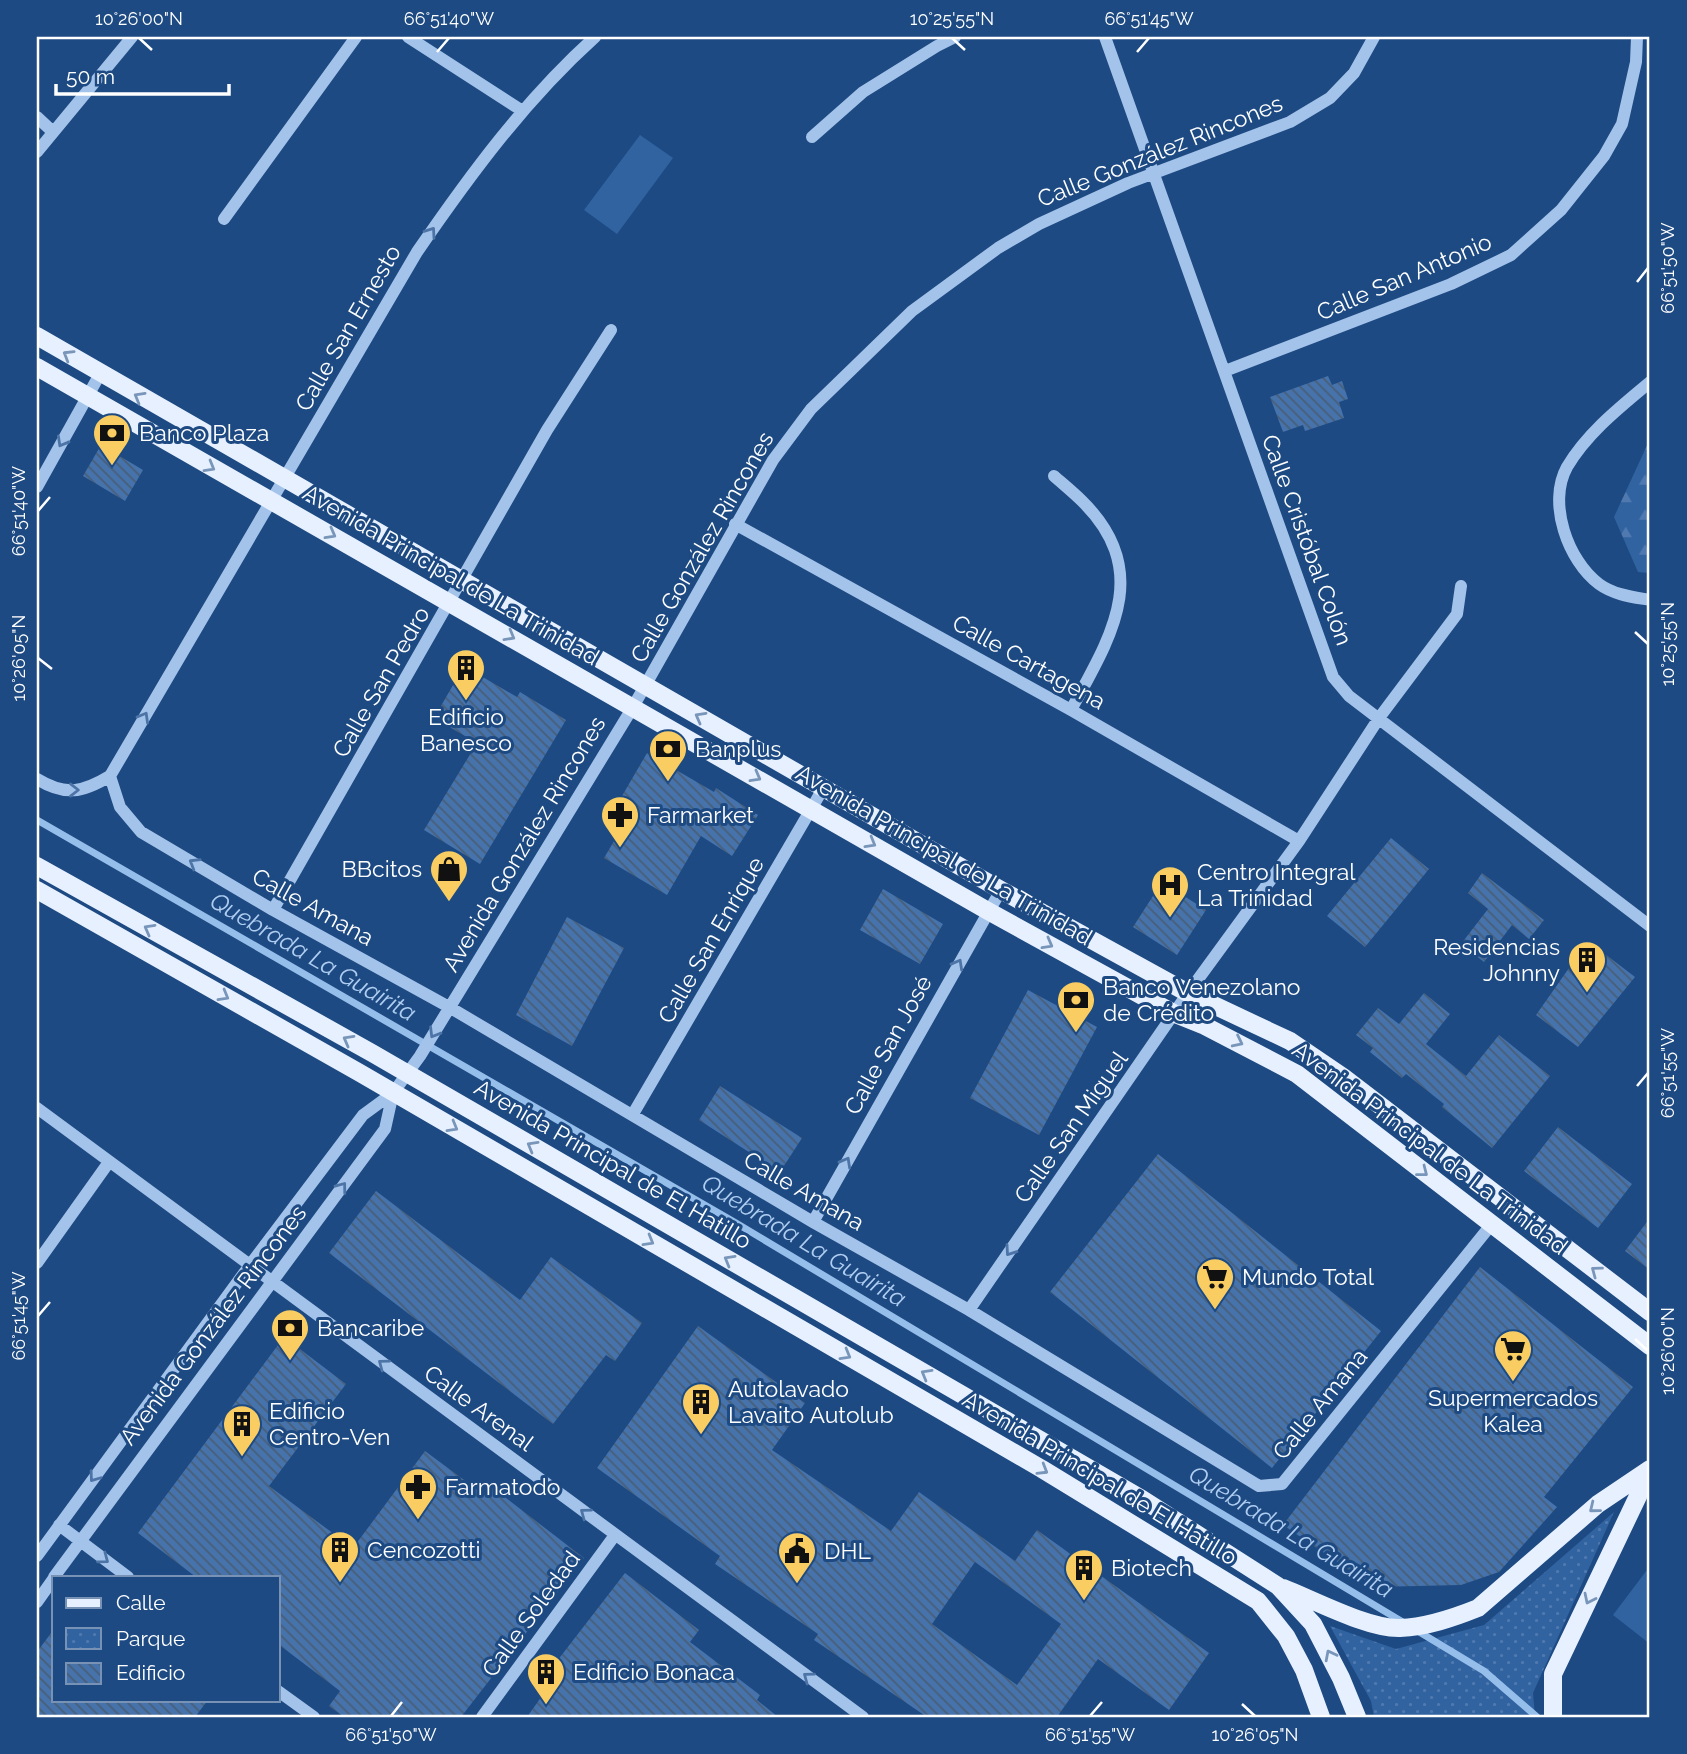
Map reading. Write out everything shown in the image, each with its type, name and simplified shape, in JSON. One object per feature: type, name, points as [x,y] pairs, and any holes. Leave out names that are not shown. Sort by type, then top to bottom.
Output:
[{"type":"main road","name":"Avenida Principal de La Trinidad","points":[[37,336],[283,480],[1001,890],[1188,993],[1270,1030],[1315,1056],[1650,1312]]},
{"type":"main road","name":"Avenida Principal de La Trinidad","points":[[37,367],[988,911],[1175,1014],[1205,1026],[1297,1073],[1650,1346]]},
{"type":"main road","name":"Avenida Principal de El Hatillo","points":[[37,866],[407,1073],[1142,1499],[1278,1586],[1313,1624],[1329,1651],[1357,1717]]},
{"type":"main road","name":"Avenida Principal de El Hatillo","points":[[37,890],[1042,1469],[1258,1601],[1286,1636],[1304,1671],[1321,1717]]},
{"type":"main road","points":[[1278,1586],[1375,1625],[1398,1628],[1429,1625],[1478,1608],[1598,1504],[1650,1470]]},
{"type":"main road","points":[[1552,1716],[1553,1674],[1650,1470]]},
{"type":"street","points":[[37,152],[132,37]]},
{"type":"street","points":[[224,219],[356,37]]},
{"type":"street","points":[[408,37],[521,110]]},
{"type":"street","name":"Calle San Ernesto","points":[[110,776],[417,252],[521,110],[595,37]]},
{"type":"street","points":[[813,137],[863,92],[956,37]]},
{"type":"street","name":"Calle Cristóbal Colón","points":[[1105,37],[1333,677],[1349,696],[1650,926]]},
{"type":"street","points":[[1113,56],[1116,37]]},
{"type":"street","name":"Calle González Rincones","points":[[644,686],[773,460],[811,409],[912,311],[972,265],[1016,236],[1153,172],[1290,122],[1330,98],[1354,73],[1374,37]]},
{"type":"street","name":"Calle San Antonio","points":[[1225,371],[1451,284],[1511,255],[1561,210],[1604,156],[1622,124],[1628,103],[1636,62],[1637,37]]},
{"type":"street","points":[[37,117],[53,132]]},
{"type":"street","name":"Calle San Pedro","points":[[273,910],[463,582],[547,430],[611,330]]},
{"type":"street","points":[[37,487],[100,374]]},
{"type":"street","points":[[1650,382],[1583,445],[1566,470],[1560,485],[1559,500],[1561,520],[1568,540],[1586,572],[1613,591],[1650,600]]},
{"type":"street","points":[[1054,476],[1083,502],[1101,524],[1110,540],[1120,573],[1121,600],[1114,625],[1071,710]]},
{"type":"street","name":"Calle Cartagena","points":[[735,524],[1071,710],[1300,841]]},
{"type":"street","name":"Calle San Miguel","points":[[969,1310],[1188,993],[1300,841],[1380,718],[1457,614],[1461,586]]},
{"type":"street","name":"Avenida González Rincones","points":[[37,1556],[363,1115],[393,1093],[420,1056],[644,686]]},
{"type":"street","points":[[37,779],[48,786],[76,791],[88,790],[110,776]]},
{"type":"street","name":"Calle Amana","points":[[110,776],[120,807],[141,832],[969,1310],[1259,1486],[1282,1484],[1492,1225]]},
{"type":"street","name":"Calle San Enrique","points":[[633,1114],[824,787]]},
{"type":"street","name":"Calle San José","points":[[813,1222],[1001,890]]},
{"type":"street","name":"Avenida González Rincones","points":[[55,1576],[385,1129],[393,1093]]},
{"type":"street","name":"Calle Arenal","points":[[37,1108],[863,1717]]},
{"type":"street","points":[[37,1263],[109,1162]]},
{"type":"street","points":[[59,1525],[127,1576]]},
{"type":"street","name":"Calle Soledad","points":[[481,1717],[615,1535]]},
{"type":"street","name":"Avenida González Rincones","points":[[37,1602],[52,1580]]},
{"type":"street","points":[[280,1692],[314,1717]]},
{"type":"green space","points":[[640,135],[673,158],[617,234],[584,210]]},
{"type":"green space","points":[[1650,439],[1650,573],[1638,572],[1614,517]]},
{"type":"green space","points":[[1614,1512],[1533,1693],[1535,1717],[1374,1717],[1371,1701],[1330,1626],[1396,1649],[1484,1625]]},
{"type":"green space","points":[[1650,1566],[1650,1644],[1613,1615]]},
{"type":"building","points":[[1328,376],[1332,385],[1342,381],[1348,399],[1339,402],[1344,418],[1305,431],[1303,425],[1283,432],[1270,397]]},
{"type":"building","points":[[101,445],[143,470],[125,501],[83,476]]},
{"type":"building","points":[[464,666],[517,697],[520,692],[566,720],[480,864],[424,830],[477,743],[434,718]]},
{"type":"building","points":[[647,753],[714,792],[716,788],[758,815],[732,856],[701,836],[667,895],[604,858],[636,804],[622,796]]},
{"type":"building","points":[[1391,838],[1429,869],[1365,947],[1327,916]]},
{"type":"building","points":[[1482,873],[1544,920],[1529,939],[1512,925],[1484,962],[1461,944],[1488,909],[1468,893]]},
{"type":"building","name":"Centro Integral La Trinidad","points":[[1162,882],[1206,910],[1177,955],[1133,927]]},
{"type":"building","points":[[883,889],[943,924],[920,964],[860,930]]},
{"type":"building","points":[[567,917],[624,948],[572,1046],[516,1015]]},
{"type":"building","name":"Residencias Johnny","points":[[1588,941],[1635,977],[1578,1047],[1536,1015]]},
{"type":"building","points":[[1028,990],[1097,1027],[1039,1135],[970,1098]]},
{"type":"building","points":[[1424,993],[1450,1014],[1426,1044],[1466,1076],[1499,1035],[1550,1076],[1492,1148],[1406,1074],[1402,1078],[1370,1052],[1373,1048],[1356,1035],[1378,1008],[1399,1024]]},
{"type":"building","points":[[720,1086],[802,1138],[780,1172],[699,1120]]},
{"type":"building","points":[[1558,1127],[1632,1184],[1598,1228],[1524,1171]]},
{"type":"building","name":"Mundo Total","points":[[1158,1154],[1381,1331],[1272,1468],[1050,1292]]},
{"type":"building","points":[[376,1191],[520,1300],[551,1257],[642,1323],[615,1361],[606,1355],[553,1424],[329,1253]]},
{"type":"building","points":[[1650,1218],[1650,1270],[1625,1251]]},
{"type":"building","points":[[1480,1267],[1633,1387],[1544,1497],[1557,1507],[1499,1572],[1461,1585],[1374,1587],[1283,1525]]},
{"type":"building","points":[[698,1326],[805,1403],[772,1450],[891,1531],[919,1492],[1015,1561],[1037,1530],[1209,1653],[1169,1710],[1098,1659],[1057,1717],[927,1717],[814,1640],[818,1634],[715,1564],[720,1556],[597,1468]],"holes":[[[975,1562],[1061,1624],[1017,1685],[932,1624]]]},
{"type":"building","points":[[284,1337],[346,1384],[269,1486],[353,1548],[425,1451],[487,1497],[493,1488],[584,1558],[461,1717],[344,1717],[329,1706],[340,1691],[280,1646],[280,1576],[195,1576],[138,1533]]},
{"type":"building","points":[[625,1573],[699,1630],[690,1642],[760,1695],[757,1700],[778,1717],[527,1717],[554,1679],[547,1674]]},
{"type":"building","points":[[52,1632],[52,1702],[206,1702],[195,1717],[37,1717],[37,1652]]},
{"type":"waterway","name":"Quebrada La Guairita","points":[[37,820],[736,1223],[1406,1624]]},
{"type":"waterway","name":"Quebrada La Guairita","points":[[1416,1630],[1484,1671],[1537,1717]]},
{"type":"place","name":"Banco Plaza","points":[[112,467]]},
{"type":"place","name":"Edificio Banesco","points":[[466,702]]},
{"type":"place","name":"Banplus","points":[[668,783]]},
{"type":"place","name":"Farmarket","points":[[620,849]]},
{"type":"place","name":"BBcitos","points":[[449,903]]},
{"type":"place","name":"Centro Integral La Trinidad","points":[[1170,919]]},
{"type":"place","name":"Residencias Johnny","points":[[1587,994]]},
{"type":"place","name":"Banco Venezolano de Crédito","points":[[1076,1034]]},
{"type":"place","name":"Mundo Total","points":[[1215,1311]]},
{"type":"place","name":"Bancaribe","points":[[290,1362]]},
{"type":"place","name":"Supermercados Kalea","points":[[1513,1383]]},
{"type":"place","name":"Autolavado Lavaito Autolub","points":[[701,1436]]},
{"type":"place","name":"Edificio Centro-Ven","points":[[242,1458]]},
{"type":"place","name":"Farmatodo","points":[[418,1521]]},
{"type":"place","name":"Cencozotti","points":[[340,1584]]},
{"type":"place","name":"DHL","points":[[797,1585]]},
{"type":"place","name":"Biotech","points":[[1084,1602]]},
{"type":"place","name":"Edificio Bonaca","points":[[546,1706]]}]
